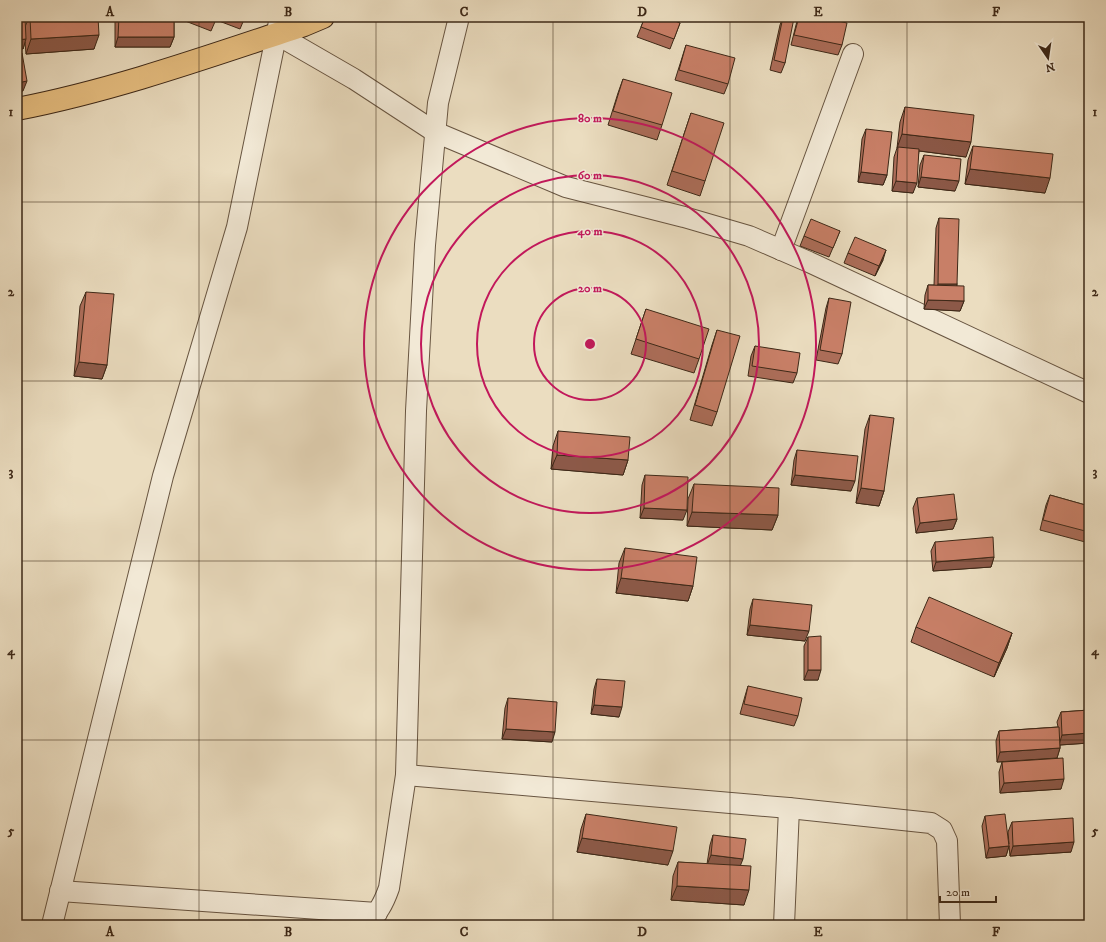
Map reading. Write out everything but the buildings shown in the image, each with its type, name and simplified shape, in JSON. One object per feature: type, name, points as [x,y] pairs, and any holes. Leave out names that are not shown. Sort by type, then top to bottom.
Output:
[{"type":"main road","points":[[17,109],[48,103],[113,86],[172,68],[278,26],[323,17]]},
{"type":"street","points":[[60,891],[371,919],[384,901],[389,888],[406,775],[416,411],[425,245],[438,103],[459,17]]},
{"type":"street","points":[[52,925],[163,476],[237,227],[278,26],[354,79],[435,132],[566,187],[684,217],[749,236],[1089,393]]},
{"type":"street","points":[[781,250],[853,54]]},
{"type":"street","points":[[406,775],[789,808],[931,823],[942,830],[947,841],[950,925]]},
{"type":"street","points":[[784,925],[789,808]]}]
